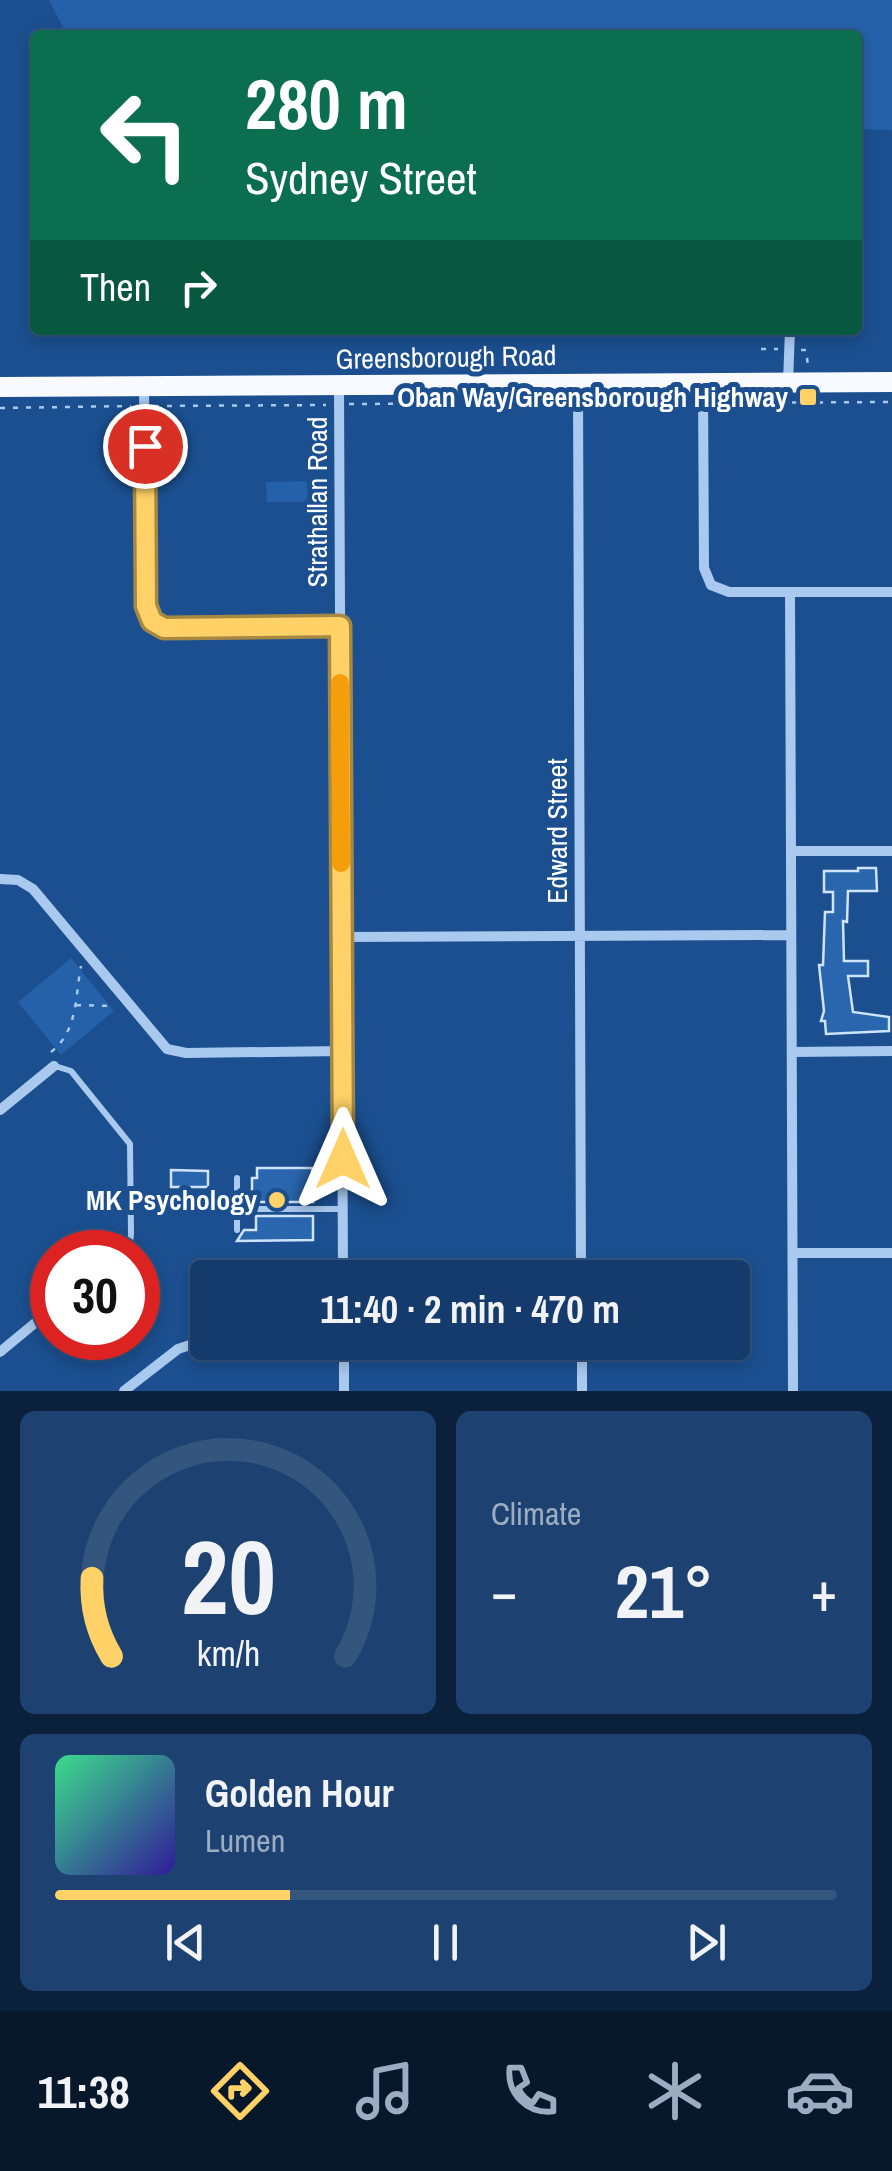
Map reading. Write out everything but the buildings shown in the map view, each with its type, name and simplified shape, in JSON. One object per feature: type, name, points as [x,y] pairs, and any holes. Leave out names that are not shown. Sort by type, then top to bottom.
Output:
[{"type":"highway","name":"Greensborough Road","points":[[0,387],[144,397],[703,393],[788,382],[892,382]]},
{"type":"street","points":[[788,382],[790,335]]},
{"type":"street","name":"Edward Street","points":[[578,393],[582,1260]]},
{"type":"street","points":[[703,393],[704,568],[715,588],[729,592],[892,592]]},
{"type":"street","name":"Strathallan Road","points":[[339,395],[344,1260]]},
{"type":"street","points":[[144,397],[146,606],[152,621],[164,628],[340,626]]},
{"type":"street","points":[[790,592],[794,1391]]},
{"type":"street","points":[[792,850],[892,851]]},
{"type":"street","points":[[0,879],[18,880],[33,890],[168,1049],[186,1054],[342,1051]]},
{"type":"street","points":[[342,937],[791,935]]},
{"type":"street","points":[[792,1052],[892,1051]]},
{"type":"street","points":[[0,1110],[54,1066]]},
{"type":"street","points":[[793,1253],[892,1253]]},
{"type":"street","points":[[0,1352],[30,1327]]},
{"type":"street","points":[[124,1391],[178,1349],[190,1345]]},
{"type":"street","points":[[344,1360],[344,1391]]},
{"type":"street","points":[[582,1360],[582,1391]]},
{"type":"lane","points":[[54,1066],[71,1070],[130,1144],[131,1230]]},
{"type":"lane","points":[[237,1178],[237,1230]]},
{"type":"lane","points":[[237,1209],[343,1208]]},
{"type":"path","points":[[0,408],[144,397],[578,393],[703,393],[892,402]]},
{"type":"path","points":[[51,1052],[68,1036],[80,966]]},
{"type":"path","points":[[76,1005],[114,1006]]},
{"type":"shaded area","points":[[49,0],[892,0],[892,130],[862,129],[862,30],[64,30]]},
{"type":"shaded area","points":[[311,481],[311,502],[267,502],[266,482]]},
{"type":"shaded area","points":[[71,958],[114,1011],[61,1055],[18,1002]]},
{"type":"slow traffic","points":[[340,683],[341,863]]},
{"type":"place","name":"Oban Way/Greensborough Highway","points":[[808,397]]},
{"type":"place","name":"MK Psychology","points":[[277,1200]]},
{"type":"route","points":[[145,446],[146,606],[152,621],[164,628],[340,626],[343,1159]]}]
